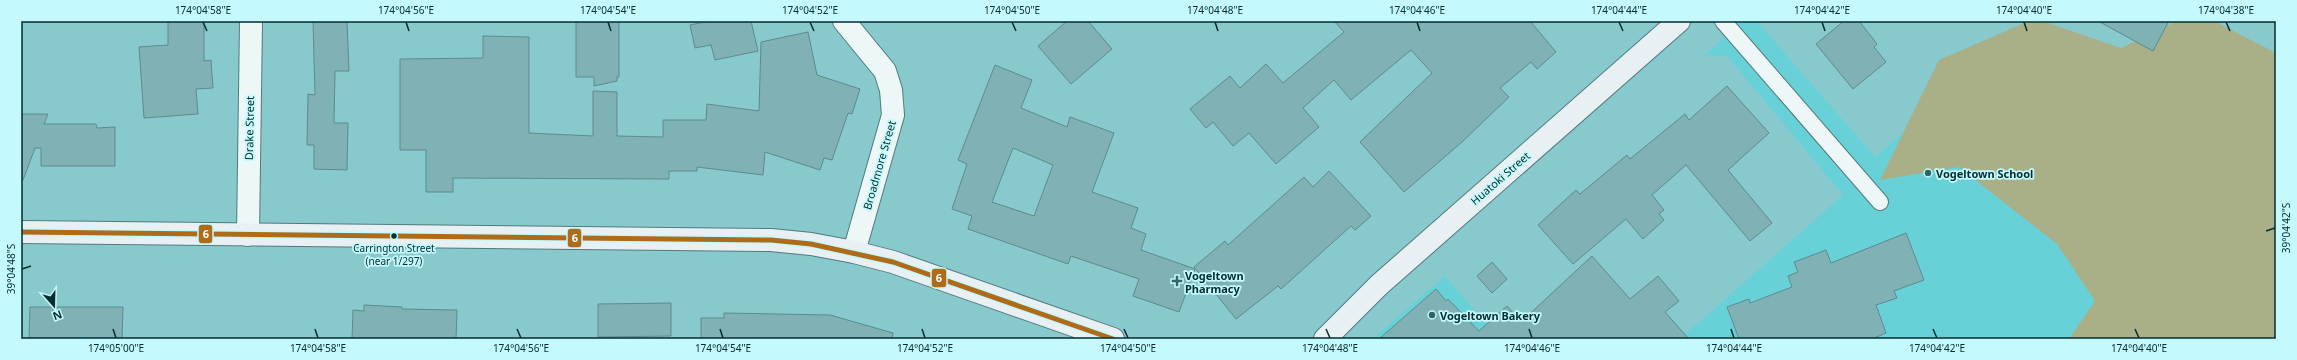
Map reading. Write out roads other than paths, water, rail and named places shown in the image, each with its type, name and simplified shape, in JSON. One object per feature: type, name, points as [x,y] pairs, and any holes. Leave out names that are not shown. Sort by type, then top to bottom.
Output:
[{"type":"main road","name":"Huatoki Street","points":[[1325,339],[1379,285],[1679,21]]},
{"type":"main road","points":[[21,232],[771,240],[811,244],[854,252],[893,262],[1113,339]]},
{"type":"street","name":"Drake Street","points":[[248,235],[251,21]]},
{"type":"street","name":"Broadmore Street","points":[[844,21],[885,71],[891,90],[893,115],[854,252]]},
{"type":"lane","points":[[1724,21],[1880,202]]},
{"type":"place","name":"Vogeltown School","points":[[1928,173]]},
{"type":"place","name":"Carrington Street (near 1/297)","points":[[394,236]]},
{"type":"place","name":"Vogeltown Pharmacy","points":[[1177,281]]},
{"type":"place","name":"Vogeltown Bakery","points":[[1432,315]]}]
